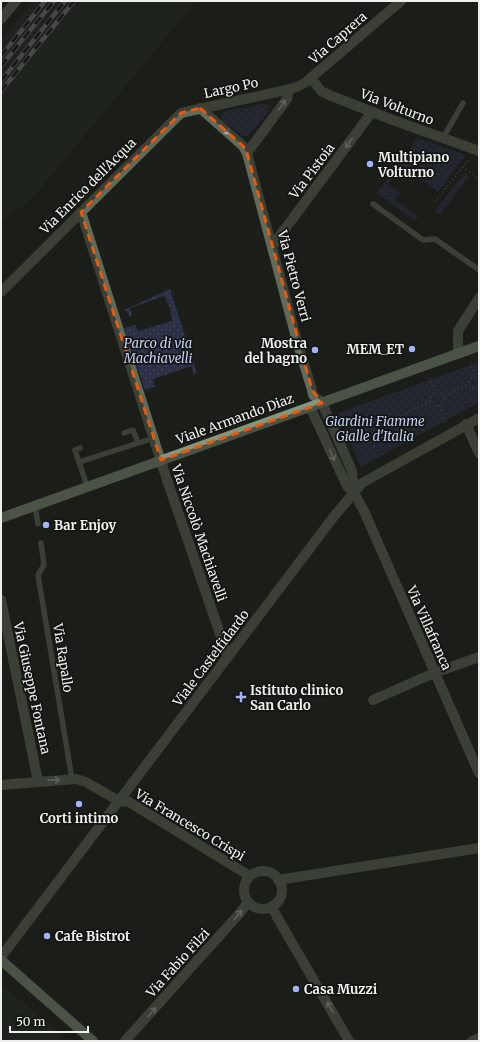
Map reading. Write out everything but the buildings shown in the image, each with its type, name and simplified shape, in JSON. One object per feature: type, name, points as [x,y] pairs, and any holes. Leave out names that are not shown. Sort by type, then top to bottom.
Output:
[{"type":"main road","name":"Viale Armando Diaz","points":[[1,518],[479,346]]},
{"type":"main road","points":[[2,962],[93,1041]]},
{"type":"street","points":[[1,20],[16,1]]},
{"type":"street","name":"Via Caprera","points":[[311,78],[401,1]]},
{"type":"street","name":"Largo Po","points":[[200,108],[290,89],[311,78]]},
{"type":"street","name":"Via Volturno","points":[[311,78],[318,88],[325,93],[412,128],[442,138],[475,153]]},
{"type":"street","points":[[247,153],[287,99],[290,89]]},
{"type":"street","name":"Largo Po","points":[[200,108],[243,146],[247,153]]},
{"type":"street","name":"Via Enrico dell'Acqua","points":[[1,292],[178,115],[200,108]]},
{"type":"street","name":"Via Pistoia","points":[[273,245],[372,112]]},
{"type":"street","name":"Via Pietro Verri","points":[[247,153],[273,245],[297,341],[313,395],[322,403],[352,471],[354,493]]},
{"type":"street","name":"Via Niccolò Machiavelli","points":[[81,212],[161,460],[228,657]]},
{"type":"street","points":[[458,353],[458,331],[479,298]]},
{"type":"street","name":"Via Villafranca","points":[[310,407],[346,486],[354,493],[364,511],[479,773]]},
{"type":"street","name":"Viale Castelfidardo","points":[[2,962],[119,801],[335,515],[362,483],[479,418]]},
{"type":"street","points":[[466,424],[479,453]]},
{"type":"street","name":"Via Giuseppe Fontana","points":[[1,600],[38,782]]},
{"type":"street","points":[[373,700],[434,673],[479,657]]},
{"type":"street","name":"Via Francesco Crispi","points":[[1,785],[72,779],[86,782],[119,801],[128,802],[245,873],[248,877]]},
{"type":"street","points":[[248,902],[259,908],[272,906],[279,899],[281,893],[281,886],[278,880],[479,848]]},
{"type":"street","name":"Via Francesco Crispi","points":[[248,902],[245,896],[245,883],[248,877],[253,873],[265,871],[272,873],[278,880]]},
{"type":"street","name":"Via Fabio Filzi","points":[[129,1038],[248,902]]},
{"type":"street","points":[[272,906],[349,1041]]},
{"type":"street","points":[[129,1038],[140,1041]]},
{"type":"street","points":[[472,1041],[479,1038]]},
{"type":"lane","points":[[442,138],[463,103]]},
{"type":"lane","points":[[373,204],[423,240],[435,239],[479,270]]},
{"type":"lane","points":[[124,433],[133,430],[138,443]]},
{"type":"lane","points":[[79,462],[154,438]]},
{"type":"lane","points":[[80,448],[75,450],[87,486]]},
{"type":"lane","points":[[35,506],[38,524]]},
{"type":"lane","name":"Via Rapallo","points":[[41,543],[44,565],[38,575],[72,779]]},
{"type":"path","points":[[435,202],[475,153]]},
{"type":"path","points":[[463,167],[479,179]]},
{"type":"path","points":[[470,363],[476,378],[479,380]]},
{"type":"path","points":[[429,378],[434,392]]},
{"type":"path","points":[[444,396],[469,384],[470,379],[476,378]]},
{"type":"path","points":[[469,384],[470,387],[474,389],[479,386]]},
{"type":"path","points":[[440,406],[434,406],[430,402],[430,395],[434,392],[441,392],[444,396]]},
{"type":"path","points":[[440,406],[444,401],[444,396]]},
{"type":"path","points":[[346,441],[430,402]]},
{"type":"path","points":[[440,406],[446,423]]},
{"type":"highlighted area","points":[[200,108],[243,146],[247,153],[312,390],[322,403],[161,460],[81,212],[181,113]]},
{"type":"shaded area","points":[[33,1],[196,1],[29,202],[1,221],[1,41]]},
{"type":"shaded area","points":[[2,985],[69,1041],[1,1041]]},
{"type":"green space","points":[[263,104],[268,105],[269,111],[248,136],[242,136],[222,120],[221,114],[225,111]]},
{"type":"green space","points":[[418,138],[465,155],[438,192],[411,172],[405,180],[395,174],[388,184],[400,193],[395,200],[418,216],[415,221],[377,193]]},
{"type":"green space","points":[[465,173],[469,176],[440,215],[435,211]]},
{"type":"green space","name":"Parco di via Machiavelli","points":[[170,289],[197,373],[194,374],[191,366],[153,379],[155,387],[145,390],[124,328],[135,325],[138,331],[172,321],[170,308],[164,296],[130,308],[132,316],[130,317],[127,311],[124,310]]},
{"type":"green space","name":"Giardini Fiamme Gialle d'Italia","points":[[479,362],[479,402],[361,467],[338,413]]},
{"type":"railway","points":[[1,56],[45,1]]},
{"type":"railway","points":[[1,66],[54,1]]},
{"type":"railway","points":[[1,81],[65,1]]},
{"type":"railway","points":[[1,91],[74,1]]},
{"type":"place","name":"Multipiano Volturno","points":[[370,164]]},
{"type":"place","name":"MEM_ET","points":[[412,349]]},
{"type":"place","name":"Mostra del bagno","points":[[315,350]]},
{"type":"place","name":"Bar Enjoy","points":[[46,525]]},
{"type":"place","name":"Istituto clinico San Carlo","points":[[241,697]]},
{"type":"place","name":"Corti intimo","points":[[79,804]]},
{"type":"place","name":"Cafe Bistrot","points":[[47,936]]},
{"type":"place","name":"Casa Muzzi","points":[[296,989]]}]
